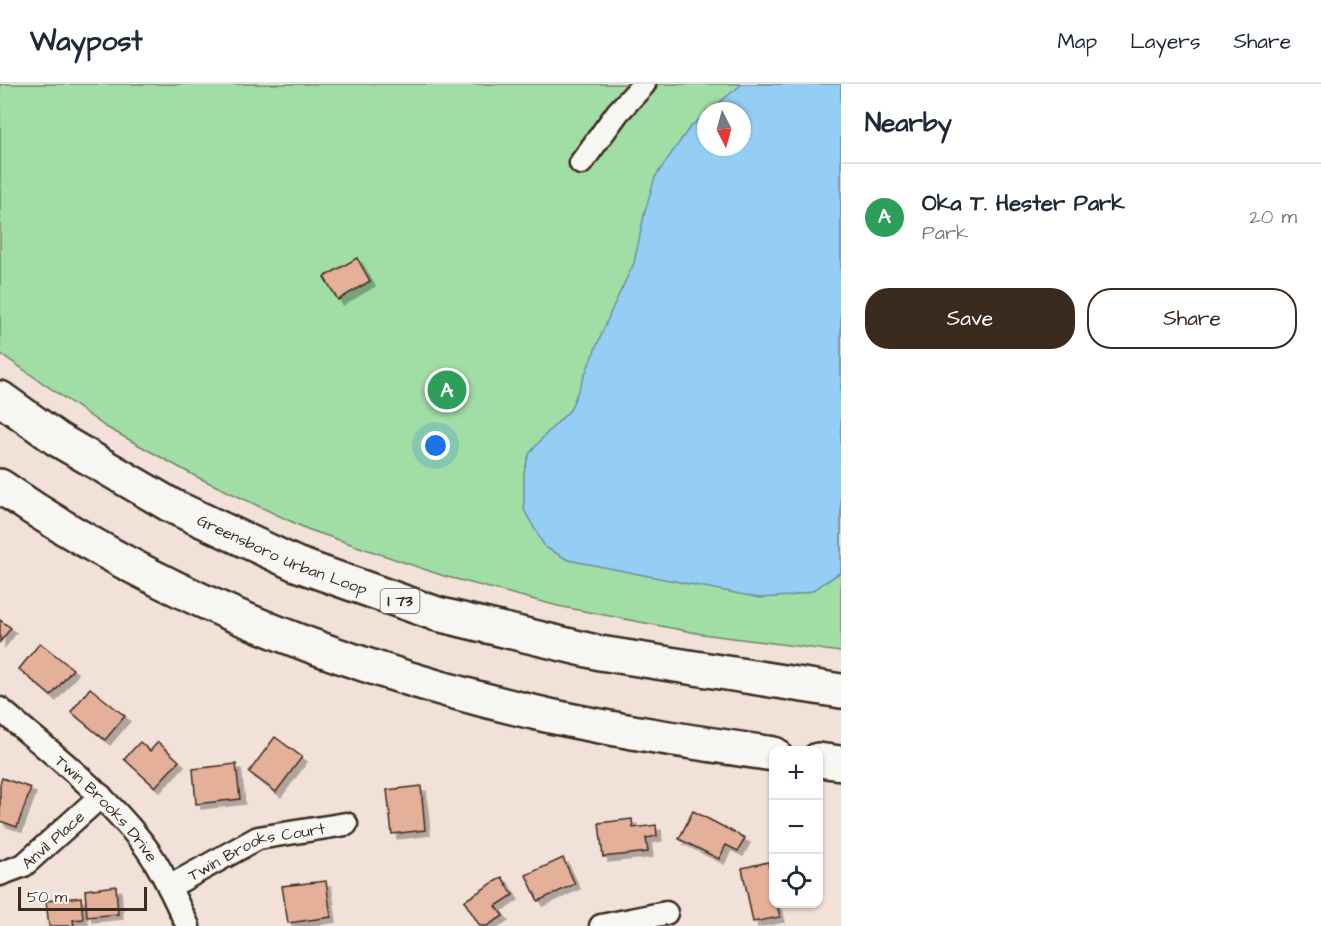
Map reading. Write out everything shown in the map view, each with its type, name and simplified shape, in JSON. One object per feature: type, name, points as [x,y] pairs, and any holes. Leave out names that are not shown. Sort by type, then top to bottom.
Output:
[{"type":"highway","name":"Greensboro Urban Loop","points":[[0,398],[57,439],[172,506],[296,564],[427,610],[600,653],[841,691]]},
{"type":"highway","points":[[0,486],[21,501],[144,574],[276,633],[411,679],[550,716],[679,740],[769,753]]},
{"type":"highway","points":[[823,761],[841,763]]},
{"type":"street","points":[[581,163],[618,112],[644,84]]},
{"type":"street","name":"Twin Brooks Drive","points":[[0,709],[101,796],[142,843],[169,887],[188,926]]},
{"type":"street","name":"Anvil Place","points":[[0,874],[24,865],[101,796]]},
{"type":"street","name":"Twin Brooks Court","points":[[169,887],[258,838],[346,824]]},
{"type":"street","points":[[601,926],[666,913]]},
{"type":"green space","points":[[0,84],[841,84],[841,652],[702,634],[558,606],[444,576],[307,529],[195,476],[106,427],[0,353]]},
{"type":"water","points":[[742,84],[841,84],[841,572],[812,591],[791,596],[760,598],[568,560],[545,547],[524,510],[524,472],[529,454],[570,410],[612,309],[634,263],[655,177],[690,127],[697,121],[697,156],[751,156],[751,102],[720,102]]},
{"type":"building","points":[[357,258],[370,281],[338,300],[324,277]]},
{"type":"building","points":[[0,620],[11,628],[0,642]]},
{"type":"building","points":[[40,643],[73,669],[51,696],[19,669]]},
{"type":"building","points":[[90,688],[125,716],[105,740],[71,712]]},
{"type":"building","points":[[275,737],[302,757],[276,792],[249,772]]},
{"type":"building","points":[[140,742],[150,751],[158,742],[179,761],[155,787],[124,759]]},
{"type":"building","points":[[236,764],[240,799],[196,804],[193,769]]},
{"type":"building","points":[[2,778],[31,788],[17,827],[0,821]]},
{"type":"building","points":[[421,786],[425,830],[392,834],[387,790]]},
{"type":"building","points":[[693,811],[745,838],[738,851],[726,845],[719,859],[679,839]]},
{"type":"building","points":[[632,819],[633,828],[656,825],[657,836],[646,838],[648,852],[603,857],[599,823]]},
{"type":"building","points":[[563,858],[575,884],[538,901],[526,875]]},
{"type":"building","points":[[768,862],[769,908],[778,908],[780,917],[753,922],[742,868]]},
{"type":"building","points":[[502,877],[513,895],[496,906],[503,916],[487,926],[480,926],[464,901]]},
{"type":"building","points":[[326,881],[331,917],[288,923],[282,886]]},
{"type":"building","points":[[116,886],[118,914],[87,917],[85,890]]},
{"type":"building","points":[[81,897],[83,919],[73,920],[74,926],[49,926],[46,901]]},
{"type":"place","name":"Oka T. Hester Park","points":[[447,390]]}]
